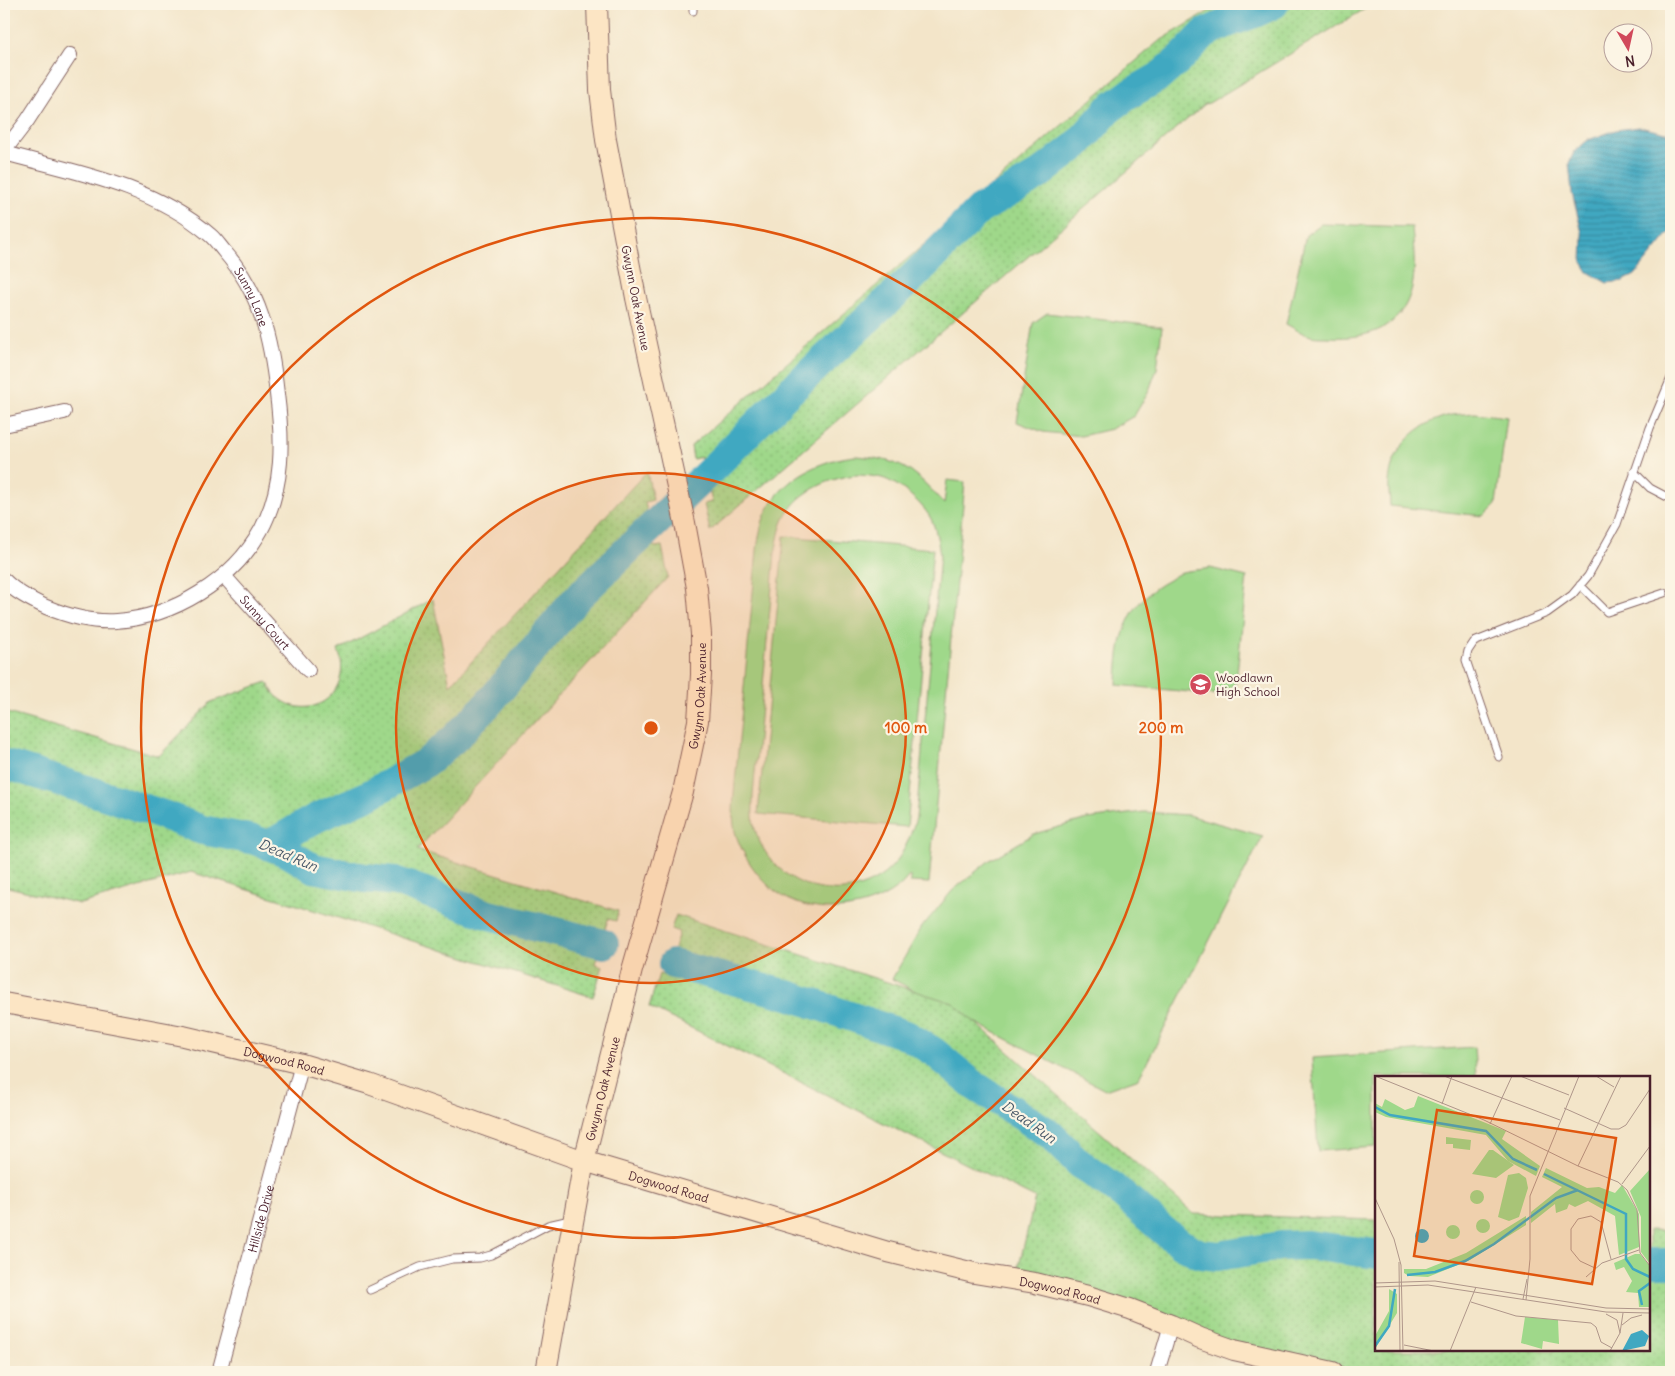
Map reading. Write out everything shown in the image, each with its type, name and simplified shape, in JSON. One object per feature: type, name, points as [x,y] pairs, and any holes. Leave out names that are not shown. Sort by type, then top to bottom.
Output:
[{"type":"street","name":"Gwynn Oak Avenue","points":[[546,1372],[584,1161],[632,970],[684,792],[698,721],[701,674],[701,634],[696,588],[685,524],[636,298],[606,140],[600,90],[598,7]]},
{"type":"street","points":[[4,152],[27,121],[70,55]]},
{"type":"street","name":"Sunny Lane","points":[[4,152],[118,184],[152,197],[210,235],[232,260],[249,286],[264,320],[273,354],[282,432],[280,474],[272,504],[261,530],[246,552],[224,576],[175,606],[146,616],[116,621],[88,620],[59,612],[32,601],[4,580]]},
{"type":"street","points":[[4,425],[64,412]]},
{"type":"street","name":"Sunny Court","points":[[224,576],[308,670]]},
{"type":"street","name":"Dogwood Road","points":[[4,1003],[183,1036],[302,1064],[404,1096],[584,1161],[888,1252],[974,1273],[1035,1283],[1088,1296],[1130,1308],[1200,1338],[1234,1350],[1333,1372]]},
{"type":"street","name":"Hillside Drive","points":[[219,1372],[302,1064]]},
{"type":"street","points":[[1157,1372],[1171,1325]]},
{"type":"lane","points":[[1499,757],[1466,660],[1468,650],[1474,642],[1484,637],[1547,613],[1572,595],[1588,576],[1617,524],[1634,472],[1671,378]]},
{"type":"lane","points":[[1634,472],[1650,488],[1671,498]]},
{"type":"lane","points":[[1580,586],[1606,612],[1664,592]]},
{"type":"lane","points":[[370,1290],[420,1266],[452,1258],[491,1256],[515,1241],[548,1225],[573,1219]]},
{"type":"green space","points":[[1221,4],[1373,4],[1205,104],[710,531],[704,504],[712,502],[702,457],[693,459],[691,446],[1158,42]]},
{"type":"green space","points":[[1321,224],[1412,227],[1414,276],[1412,286],[1406,304],[1392,322],[1372,332],[1349,337],[1311,336],[1286,324],[1306,235]]},
{"type":"green space","points":[[1047,313],[1162,327],[1157,369],[1148,393],[1134,416],[1111,429],[1081,436],[1043,432],[1017,422],[1033,323]]},
{"type":"green space","points":[[1475,413],[1507,417],[1496,504],[1484,516],[1390,506],[1389,485],[1391,469],[1395,458],[1408,438],[1417,430],[1439,419],[1451,415]]},
{"type":"green space","points":[[855,456],[884,460],[906,468],[934,492],[944,504],[947,480],[965,482],[929,883],[910,882],[910,875],[899,887],[884,897],[853,907],[836,909],[804,905],[789,899],[769,886],[752,866],[739,843],[733,820],[733,809],[757,550],[762,524],[775,498],[794,479],[817,466]],"holes":[[[855,475],[882,478],[896,485],[918,502],[932,521],[940,555],[914,826],[896,862],[884,874],[866,884],[847,890],[827,890],[808,886],[791,877],[775,865],[763,848],[755,829],[753,795],[775,553],[781,527],[790,510],[805,494],[834,480]]]},
{"type":"green space","points":[[647,471],[653,500],[645,502],[654,547],[662,546],[668,577],[417,850],[618,911],[616,921],[608,919],[595,964],[603,966],[593,997],[191,872],[80,904],[4,886],[4,712],[159,756],[211,702],[267,682],[277,696],[292,705],[305,707],[317,705],[327,699],[335,689],[340,678],[341,664],[338,650],[433,599],[450,685]]},
{"type":"green space","points":[[784,536],[933,549],[907,827],[758,814]]},
{"type":"green space","points":[[1210,568],[1247,577],[1236,683],[1221,695],[1117,685],[1119,652],[1122,638],[1133,611],[1154,589],[1182,572]]},
{"type":"green space","points":[[1144,812],[1188,815],[1263,836],[1139,1078],[1105,1090],[892,979],[922,927],[952,891],[990,860],[1034,834],[1087,819]]},
{"type":"green space","points":[[676,915],[953,1003],[1194,1214],[1375,1220],[1375,1351],[1650,1351],[1650,1230],[1671,1231],[1671,1372],[1363,1372],[1224,1343],[1016,1279],[1035,1198],[649,1007],[659,974],[666,976],[679,932],[671,929]]},
{"type":"green space","points":[[1474,1047],[1476,1076],[1375,1076],[1375,1147],[1318,1151],[1312,1058]]},
{"type":"water","points":[[1639,127],[1671,134],[1671,231],[1635,275],[1623,281],[1607,283],[1588,272],[1582,262],[1583,237],[1572,193],[1569,163],[1574,152],[1588,140],[1616,130]]},
{"type":"waterway","points":[[269,845],[316,818],[367,796],[427,762],[454,739],[488,704],[577,598],[707,474],[789,392],[910,280],[979,210],[1037,176],[1077,145],[1109,109],[1131,93],[1159,77],[1205,33],[1274,4]]},
{"type":"waterway","name":"Dead Run","points":[[4,764],[113,798],[202,830],[255,840],[288,853],[313,868],[365,878],[395,881],[489,915],[604,944]]},
{"type":"waterway","name":"Dead Run","points":[[673,964],[788,995],[908,1036],[934,1052],[975,1086],[1050,1134],[1079,1163],[1122,1194],[1181,1244],[1200,1254],[1218,1256],[1281,1246],[1308,1245],[1375,1254]]},
{"type":"waterway","name":"Dead Run","points":[[1650,1263],[1671,1263]]},
{"type":"place","name":"Woodlawn High School","points":[[1200,684]]}]
